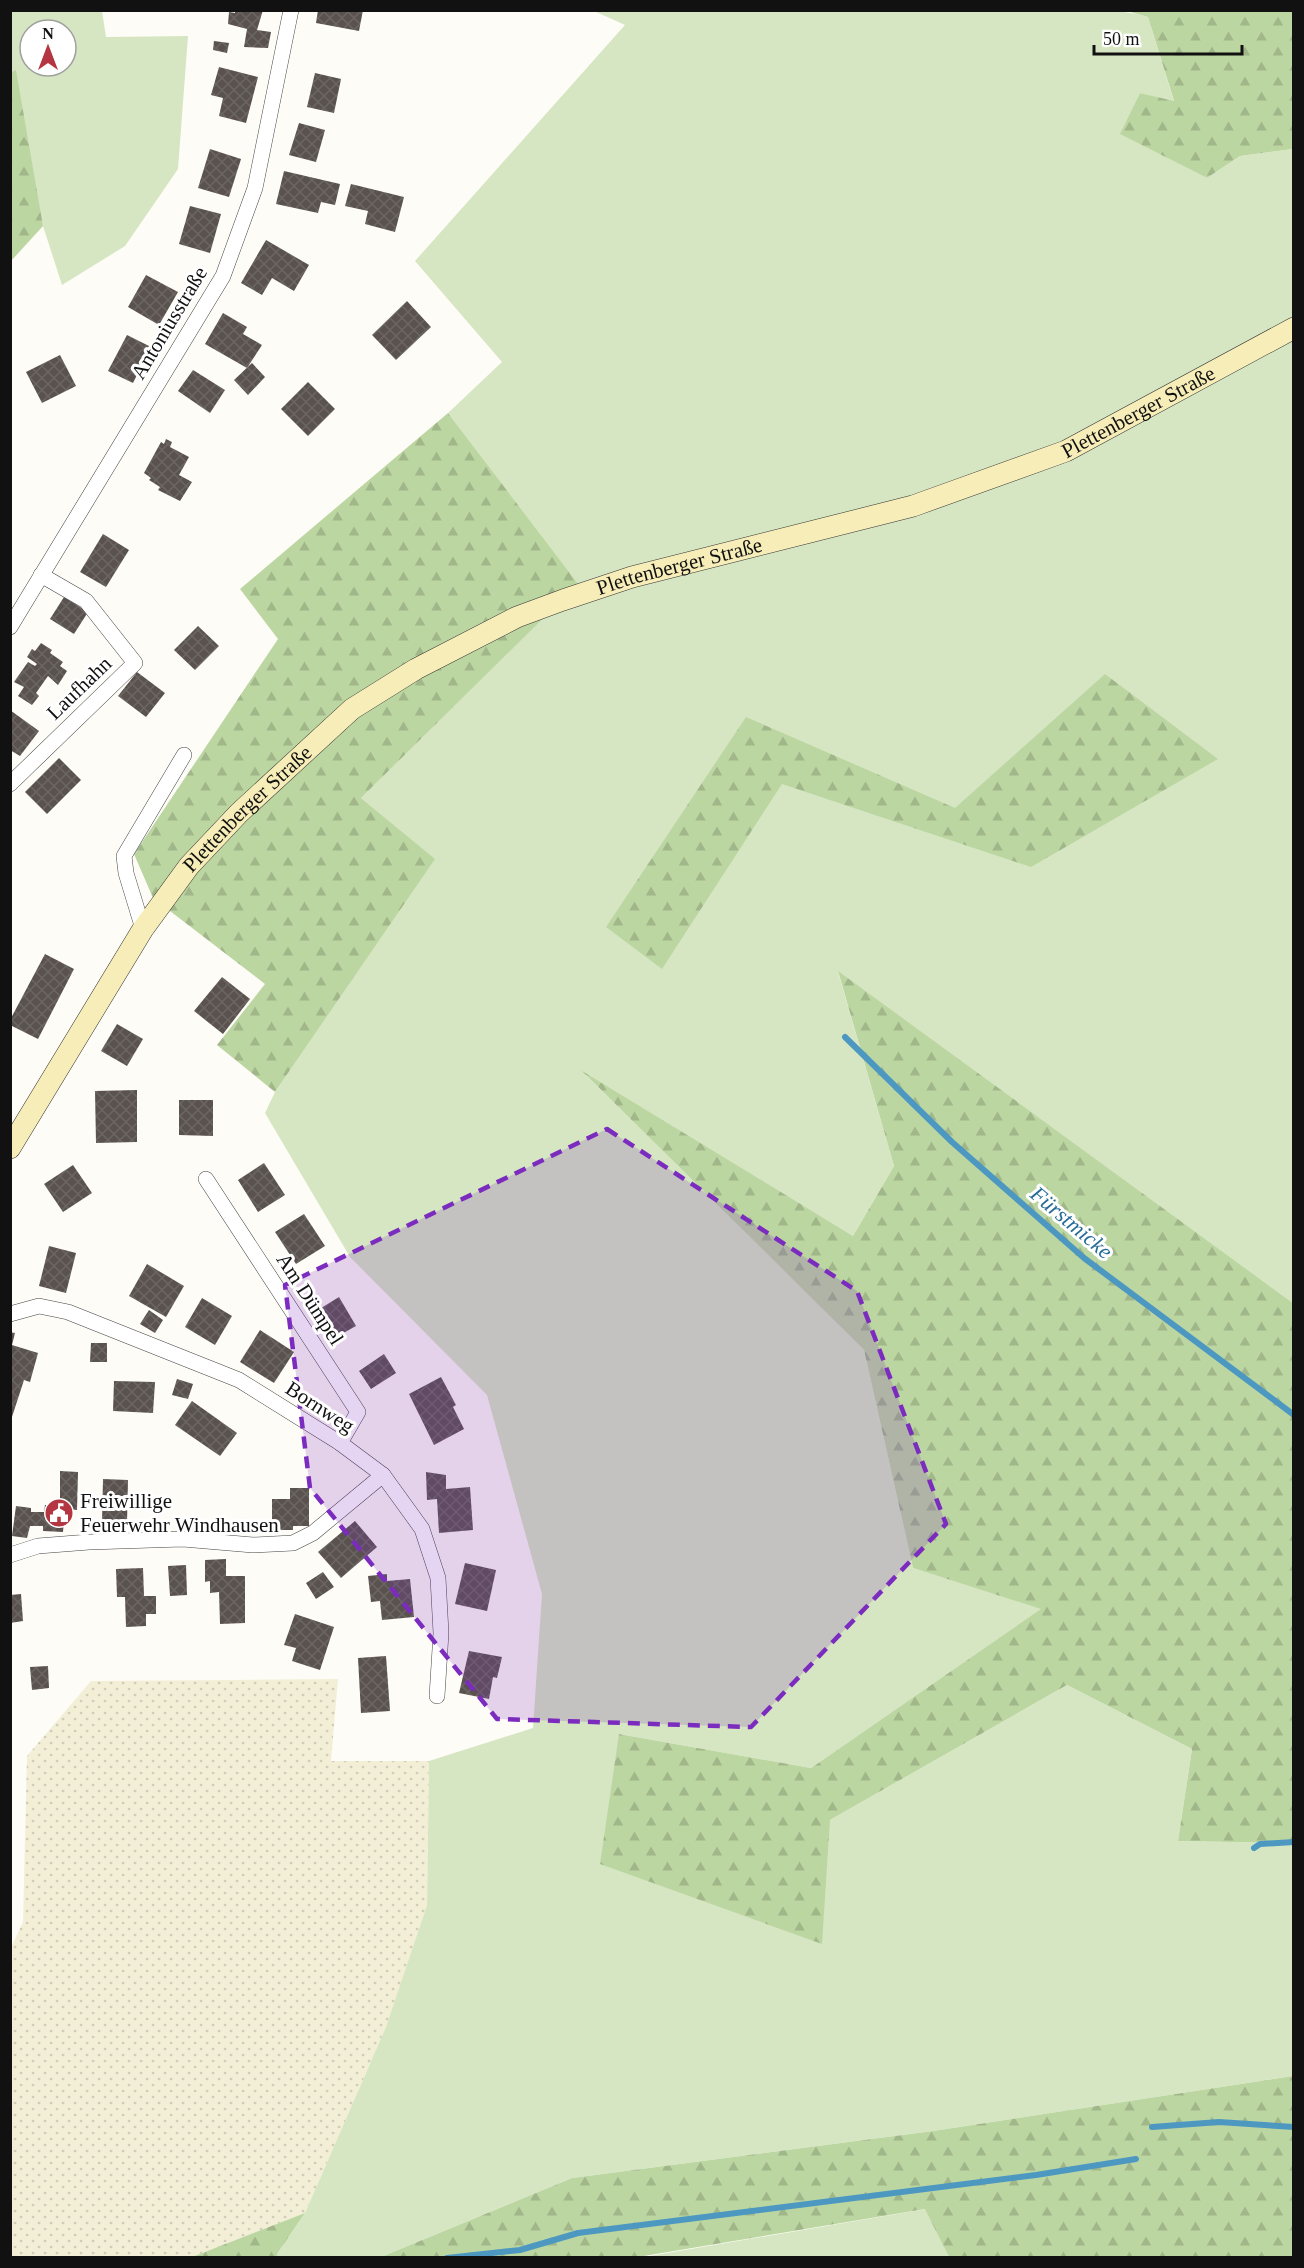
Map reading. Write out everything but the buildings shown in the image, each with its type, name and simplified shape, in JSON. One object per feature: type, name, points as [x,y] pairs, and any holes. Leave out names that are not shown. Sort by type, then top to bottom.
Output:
[{"type":"main road","name":"Plettenberger Straße","points":[[10,1148],[143,929],[189,866],[232,820],[352,710],[416,669],[517,616],[632,577],[913,506],[986,482],[1066,451],[1293,328]]},
{"type":"street","name":"Antoniusstraße","points":[[10,627],[223,276],[255,188],[291,10]]},
{"type":"street","name":"Laufhahn","points":[[10,784],[135,663],[86,601],[41,575]]},
{"type":"street","points":[[143,929],[126,873],[124,856],[184,755]]},
{"type":"street","name":"Am Dümpel","points":[[206,1179],[358,1413],[340,1443]]},
{"type":"street","name":"Bornweg","points":[[10,1314],[39,1306],[68,1312],[239,1380],[340,1443],[383,1475],[422,1529],[438,1578],[441,1633],[437,1696]]},
{"type":"street","points":[[10,1555],[38,1546],[89,1542],[183,1539],[253,1545],[293,1544],[313,1533],[383,1475]]},
{"type":"highlighted area","points":[[607,1129],[857,1291],[946,1524],[751,1727],[497,1719],[310,1488],[285,1285]]},
{"type":"shaded area","points":[[338,1679],[331,1761],[429,1761],[427,1905],[387,2025],[305,2213],[192,2257],[11,2258],[10,1950],[23,1922],[27,1756],[91,1681]]},
{"type":"green space","points":[[1007,10],[1042,12],[1096,10],[1148,17],[1174,102],[1140,93],[1121,134],[1207,178],[1240,156],[1293,149],[1293,1303],[838,972],[894,1166],[853,1236],[585,1074],[864,1350],[913,1568],[1042,1609],[811,1768],[619,1734],[830,1820],[1067,1685],[1192,1749],[1178,1841],[1293,1843],[1293,2076],[933,2131],[572,2178],[381,2257],[277,2257],[305,2213],[386,2027],[427,1905],[429,1761],[533,1728],[542,1594],[487,1395],[350,1257],[265,1113],[275,1092],[434,859],[361,798],[577,584],[448,413],[502,362],[415,261],[625,25],[594,11]]},
{"type":"green space","points":[[11,11],[102,11],[106,37],[188,36],[178,169],[125,246],[62,285],[43,226],[11,73]]},
{"type":"green space","points":[[1127,11],[1293,11],[1293,149],[1240,156],[1207,178],[1120,134],[1140,93],[1174,101],[1148,17]]},
{"type":"green space","points":[[16,70],[43,226],[11,261],[10,73]]},
{"type":"green space","points":[[448,413],[578,584],[361,798],[435,859],[275,1092],[217,1045],[265,984],[153,898],[134,854],[278,639],[240,589]]},
{"type":"green space","points":[[1105,674],[1218,759],[1031,867],[782,784],[662,969],[606,927],[746,717],[955,808]]},
{"type":"green space","points":[[838,971],[1293,1303],[1293,1843],[1178,1841],[1192,1749],[1067,1685],[830,1820],[822,1944],[600,1864],[619,1734],[811,1768],[1041,1609],[913,1568],[864,1350],[582,1071],[853,1236],[894,1166]]},
{"type":"green space","points":[[1293,2076],[1293,2257],[949,2257],[925,2209],[638,2257],[381,2257],[572,2178],[933,2131]]},
{"type":"green space","points":[[926,2209],[949,2257],[638,2258]]},
{"type":"green space","points":[[305,2213],[277,2257],[192,2257]]},
{"type":"waterway","name":"Fürstmicke","points":[[845,1037],[952,1142],[1084,1258],[1294,1415]]},
{"type":"waterway","points":[[1254,1848],[1260,1844],[1294,1842]]},
{"type":"waterway","points":[[1152,2127],[1219,2122],[1294,2127]]},
{"type":"waterway","points":[[447,2258],[520,2250],[578,2233],[1036,2175],[1136,2159]]},
{"type":"place","name":"Freiwillige Feuerwehr Windhausen","points":[[59,1513]]}]
